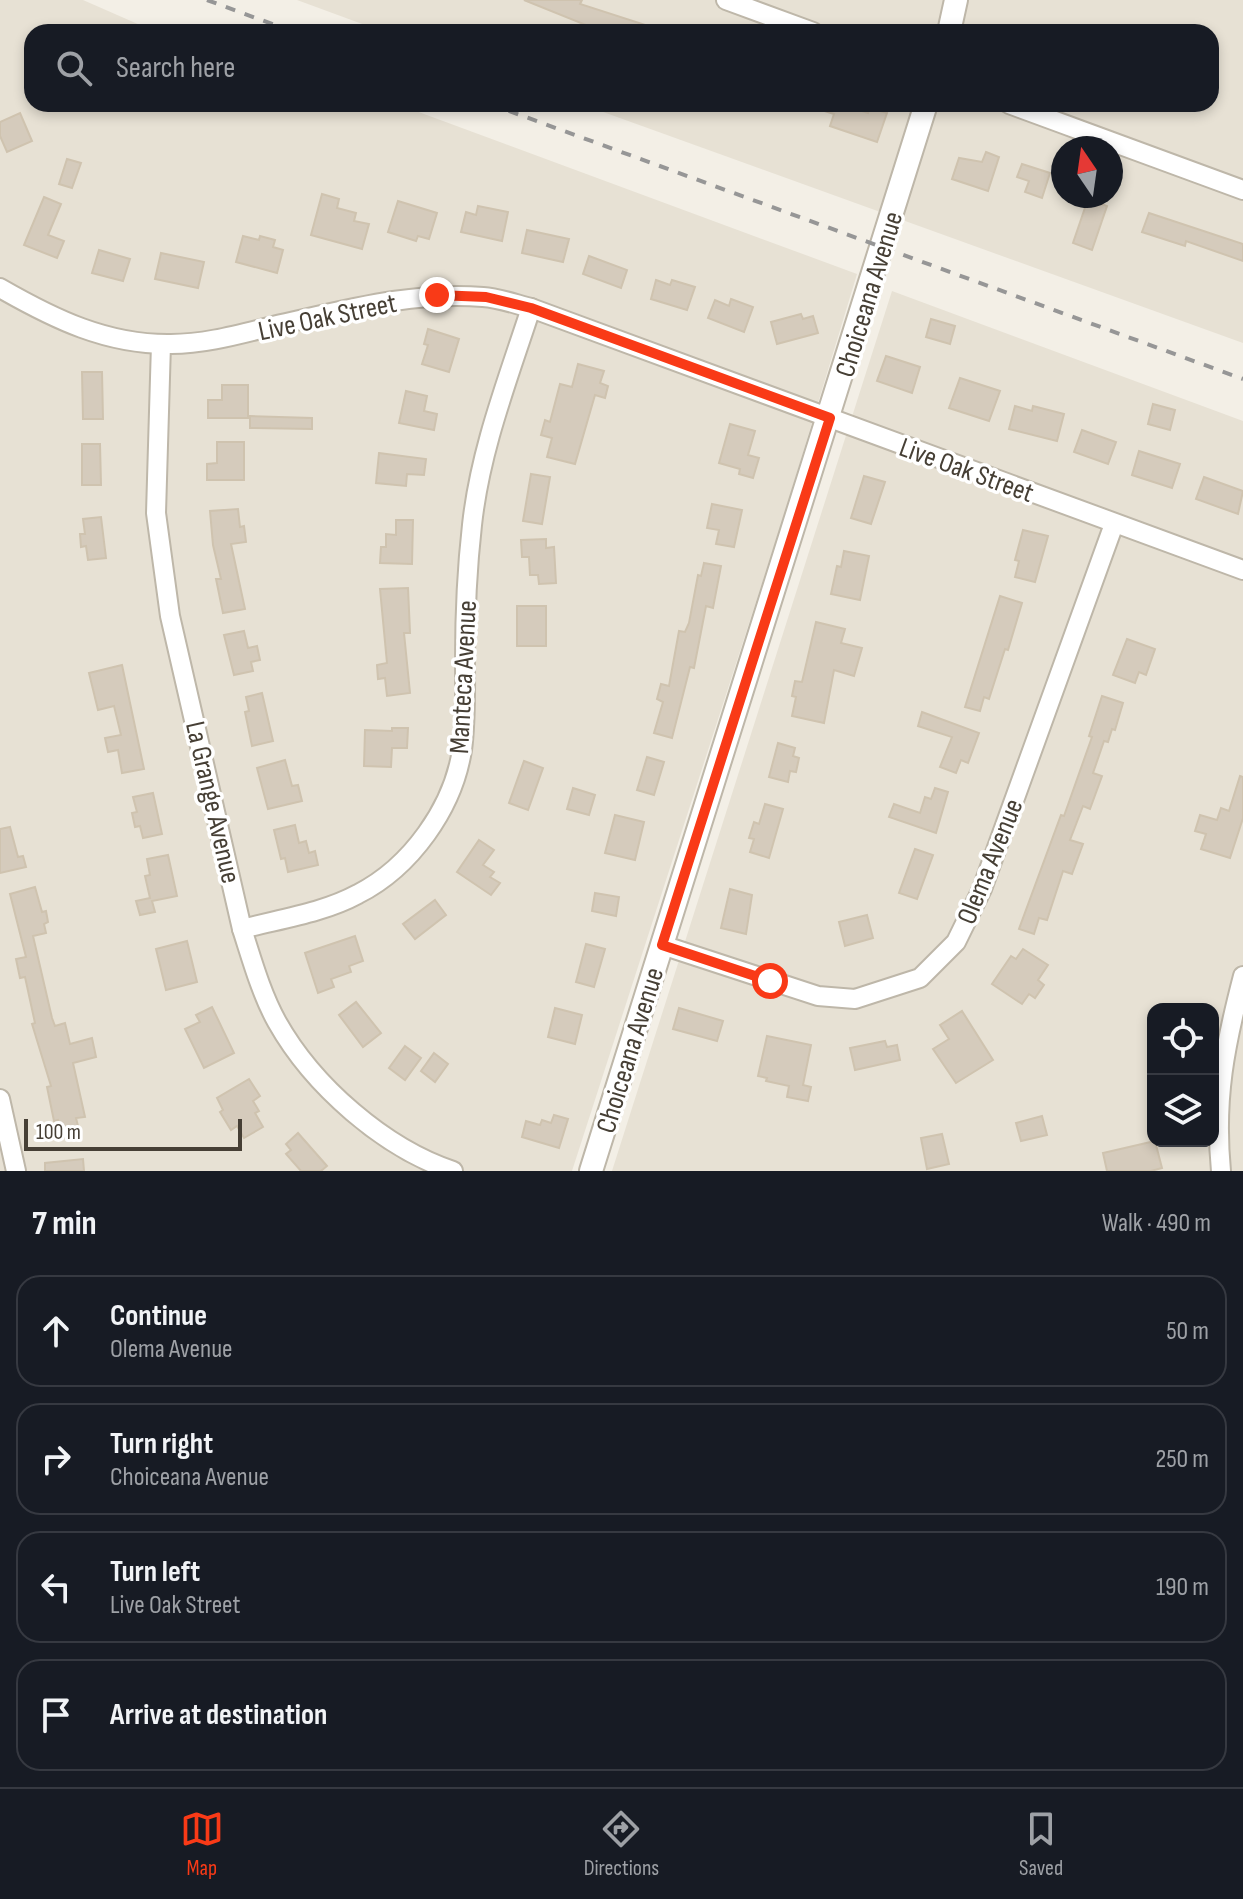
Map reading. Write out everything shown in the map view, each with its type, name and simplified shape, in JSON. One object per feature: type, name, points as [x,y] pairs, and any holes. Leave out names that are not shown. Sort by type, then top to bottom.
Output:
[{"type":"street","points":[[726,0],[791,24]]},
{"type":"street","points":[[951,24],[956,0]]},
{"type":"street","name":"Choiceana Avenue","points":[[591,1171],[830,418],[924,112]]},
{"type":"street","points":[[1031,112],[1243,190]]},
{"type":"street","name":"Live Oak Street","points":[[0,288],[81,330],[161,344],[219,339],[368,305],[437,295],[486,297],[531,308],[1243,570]]},
{"type":"street","name":"Manteca Avenue","points":[[242,929],[331,905],[359,894],[408,855],[427,834],[451,790],[463,737],[472,524],[484,457],[531,308]]},
{"type":"street","name":"La Grange Avenue","points":[[161,344],[156,513],[170,616],[242,929],[258,979],[277,1022],[313,1072],[360,1118],[392,1143],[428,1163],[453,1171]]},
{"type":"street","name":"Olema Avenue","points":[[662,945],[818,996],[855,999],[920,978],[956,942],[982,889],[1114,524]]},
{"type":"street","points":[[1221,1171],[1218,1118],[1225,1043],[1243,976]]},
{"type":"street","points":[[0,1099],[16,1171]]},
{"type":"shaded area","points":[[0,0],[83,0],[138,24],[24,24],[24,112],[419,112],[857,274],[785,512],[572,1171],[0,1171]]},
{"type":"shaded area","points":[[297,0],[1243,0],[1243,343],[603,112],[1219,112],[1219,24],[362,24]]},
{"type":"shaded area","points":[[892,291],[1243,421],[1243,1171],[612,1171]]},
{"type":"building","points":[[524,0],[582,0],[580,4],[642,24],[584,24]]},
{"type":"building","points":[[828,112],[887,113],[877,142],[830,126],[834,114]]},
{"type":"building","points":[[20,113],[32,141],[7,152],[0,136],[0,122]]},
{"type":"building","points":[[986,152],[999,157],[988,191],[952,179],[959,158],[982,162]]},
{"type":"building","points":[[67,159],[81,163],[72,188],[59,184]]},
{"type":"building","points":[[1022,164],[1050,173],[1042,198],[1025,192],[1029,181],[1017,177]]},
{"type":"building","points":[[322,194],[339,199],[337,208],[356,213],[354,221],[369,224],[362,249],[311,235]]},
{"type":"building","points":[[44,197],[61,204],[48,235],[64,241],[57,258],[24,245]]},
{"type":"building","points":[[398,201],[437,213],[429,239],[418,236],[416,241],[388,232]]},
{"type":"building","points":[[478,206],[508,212],[502,241],[461,232],[466,212],[476,215]]},
{"type":"building","points":[[1085,208],[1106,208],[1092,250],[1073,243]]},
{"type":"building","points":[[1149,213],[1243,244],[1243,261],[1186,241],[1185,246],[1142,232]]},
{"type":"building","points":[[527,230],[569,239],[563,262],[522,253]]},
{"type":"building","points":[[243,236],[275,240],[273,247],[283,250],[277,273],[236,262]]},
{"type":"building","points":[[99,250],[130,259],[123,281],[92,273]]},
{"type":"building","points":[[161,253],[204,262],[198,288],[155,279]]},
{"type":"building","points":[[589,256],[627,270],[621,288],[583,274]]},
{"type":"building","points":[[656,280],[670,285],[672,280],[695,287],[687,310],[651,299]]},
{"type":"building","points":[[731,299],[753,307],[744,332],[708,318],[715,300],[729,306]]},
{"type":"building","points":[[801,314],[803,319],[813,316],[818,333],[777,344],[771,322]]},
{"type":"building","points":[[931,319],[955,326],[950,344],[926,337]]},
{"type":"building","points":[[428,329],[459,339],[449,372],[422,364],[428,345],[424,344]]},
{"type":"building","points":[[886,356],[920,367],[912,393],[877,381]]},
{"type":"building","points":[[578,364],[604,371],[600,383],[608,386],[605,398],[595,395],[575,464],[547,457],[552,438],[541,435],[545,420],[550,422],[560,384],[572,387]]},
{"type":"building","points":[[82,372],[102,372],[103,419],[83,419]]},
{"type":"building","points":[[960,378],[1000,391],[989,421],[949,408]]},
{"type":"building","points":[[222,385],[248,385],[248,418],[208,418],[208,400],[222,400]]},
{"type":"building","points":[[406,391],[427,396],[424,411],[437,414],[434,430],[399,423]]},
{"type":"building","points":[[1153,404],[1175,410],[1170,430],[1148,424]]},
{"type":"building","points":[[1015,406],[1032,411],[1033,406],[1064,414],[1057,441],[1009,429]]},
{"type":"building","points":[[250,416],[312,418],[312,429],[250,428]]},
{"type":"building","points":[[730,424],[755,431],[748,455],[759,458],[753,478],[739,474],[740,469],[719,463]]},
{"type":"building","points":[[1082,430],[1116,442],[1108,464],[1074,452]]},
{"type":"building","points":[[217,442],[244,442],[244,480],[207,480],[207,464],[217,463]]},
{"type":"building","points":[[82,444],[100,444],[101,485],[82,485]]},
{"type":"building","points":[[1139,451],[1180,464],[1172,488],[1132,475]]},
{"type":"building","points":[[379,453],[426,459],[424,475],[407,474],[406,486],[376,483]]},
{"type":"building","points":[[531,474],[550,477],[542,524],[523,521]]},
{"type":"building","points":[[864,476],[885,482],[871,524],[851,518]]},
{"type":"building","points":[[1204,477],[1243,491],[1238,514],[1196,499]]},
{"type":"building","points":[[712,504],[742,510],[734,547],[716,544],[719,530],[707,528]]},
{"type":"building","points":[[238,509],[246,542],[231,544],[245,609],[223,613],[216,579],[221,579],[213,545],[210,511]]},
{"type":"building","points":[[101,517],[106,558],[88,560],[86,546],[81,547],[80,534],[85,534],[83,519]]},
{"type":"building","points":[[396,520],[413,520],[412,564],[380,563],[381,547],[386,547],[386,534],[396,535]]},
{"type":"building","points":[[1023,530],[1048,536],[1035,582],[1015,577],[1019,561],[1015,560]]},
{"type":"building","points":[[546,539],[546,548],[554,547],[556,583],[539,584],[538,575],[530,575],[529,557],[522,557],[521,540]]},
{"type":"building","points":[[844,551],[869,556],[860,600],[831,594]]},
{"type":"building","points":[[704,563],[721,566],[713,608],[706,606],[694,668],[690,667],[672,738],[654,733],[663,702],[657,699],[661,684],[669,686],[679,631],[685,632],[689,623],[698,575],[701,576]]},
{"type":"building","points":[[408,588],[410,633],[404,633],[410,693],[387,696],[385,678],[378,679],[377,665],[387,663],[380,589]]},
{"type":"building","points":[[1000,596],[1022,603],[989,699],[984,697],[980,711],[965,707]]},
{"type":"building","points":[[517,606],[546,606],[546,646],[517,646]]},
{"type":"building","points":[[816,622],[845,629],[841,643],[862,648],[854,676],[834,670],[824,723],[792,716],[795,681],[802,682]]},
{"type":"building","points":[[244,631],[248,648],[257,646],[260,660],[251,662],[253,671],[234,675],[224,635]]},
{"type":"building","points":[[1127,639],[1155,649],[1146,675],[1139,672],[1135,683],[1113,675]]},
{"type":"building","points":[[122,665],[144,769],[122,773],[118,750],[108,752],[105,738],[121,735],[114,706],[98,710],[89,673]]},
{"type":"building","points":[[262,693],[273,741],[252,746],[245,712],[249,711],[246,697]]},
{"type":"building","points":[[1102,696],[1123,703],[1115,730],[1112,729],[1108,742],[1104,741],[1093,773],[1102,776],[1090,809],[1083,806],[1070,840],[1083,844],[1072,874],[1063,871],[1047,920],[1039,918],[1034,934],[1019,929],[1061,815],[1064,816],[1092,737],[1089,736]]},
{"type":"building","points":[[922,712],[979,733],[968,763],[961,760],[956,773],[940,767],[952,737],[918,726]]},
{"type":"building","points":[[392,728],[408,728],[407,748],[392,748],[391,767],[364,766],[365,730],[392,731]]},
{"type":"building","points":[[778,743],[795,748],[793,756],[799,758],[796,772],[790,771],[788,782],[769,777]]},
{"type":"building","points":[[647,757],[664,762],[654,795],[637,790]]},
{"type":"building","points":[[285,760],[292,786],[298,785],[302,801],[268,809],[257,768]]},
{"type":"building","points":[[524,761],[543,768],[528,810],[509,803]]},
{"type":"building","points":[[1240,776],[1243,777],[1243,818],[1230,858],[1201,849],[1206,834],[1195,831],[1200,815],[1217,820],[1221,808],[1229,811]]},
{"type":"building","points":[[573,788],[595,795],[589,815],[567,809]]},
{"type":"building","points":[[935,788],[948,792],[936,833],[889,817],[894,804],[920,813],[925,797],[931,799]]},
{"type":"building","points":[[153,793],[162,834],[143,838],[140,826],[135,827],[132,813],[137,812],[133,797]]},
{"type":"building","points":[[765,804],[783,809],[769,858],[750,852],[754,839],[749,838],[754,822],[759,824]]},
{"type":"building","points":[[615,815],[644,822],[635,860],[605,853]]},
{"type":"building","points":[[295,825],[299,843],[306,841],[309,853],[315,851],[318,865],[288,872],[285,858],[281,859],[274,830]]},
{"type":"building","points":[[10,827],[18,857],[23,856],[26,867],[0,873],[0,829]]},
{"type":"building","points":[[479,840],[494,850],[483,865],[494,872],[490,877],[500,883],[491,895],[457,872]]},
{"type":"building","points":[[915,849],[933,855],[917,899],[899,893]]},
{"type":"building","points":[[168,855],[177,896],[152,901],[155,912],[140,915],[136,901],[150,898],[145,876],[150,875],[147,859]]},
{"type":"building","points":[[35,887],[48,922],[44,924],[46,933],[33,936],[52,1018],[55,1026],[65,1023],[70,1044],[92,1038],[96,1057],[73,1063],[85,1117],[76,1118],[79,1130],[61,1133],[58,1120],[54,1121],[47,1087],[51,1086],[32,1024],[35,1023],[25,977],[20,978],[16,959],[26,957],[10,894]]},
{"type":"building","points":[[730,889],[752,895],[746,934],[721,928]]},
{"type":"building","points":[[595,893],[619,897],[616,916],[592,911]]},
{"type":"building","points":[[435,900],[446,915],[415,939],[403,924]]},
{"type":"building","points":[[867,915],[873,938],[845,946],[839,922]]},
{"type":"building","points":[[355,936],[363,961],[349,966],[351,972],[331,979],[334,987],[318,993],[305,953]]},
{"type":"building","points":[[187,941],[197,982],[166,990],[156,949]]},
{"type":"building","points":[[586,944],[605,949],[594,987],[576,982]]},
{"type":"building","points":[[1023,949],[1048,965],[1038,980],[1044,985],[1035,998],[1029,994],[1022,1004],[992,984],[1011,956],[1016,959]]},
{"type":"building","points":[[356,1002],[381,1033],[363,1047],[339,1015]]},
{"type":"building","points":[[212,1007],[234,1053],[204,1068],[185,1029],[200,1022],[196,1015]]},
{"type":"building","points":[[555,1008],[582,1015],[575,1044],[548,1037]]},
{"type":"building","points":[[679,1008],[723,1021],[717,1041],[673,1029]]},
{"type":"building","points":[[962,1011],[993,1060],[956,1083],[933,1049],[949,1039],[940,1025]]},
{"type":"building","points":[[767,1036],[811,1045],[803,1085],[811,1087],[808,1101],[787,1097],[789,1086],[758,1076]]},
{"type":"building","points":[[885,1041],[887,1047],[897,1045],[900,1060],[855,1070],[850,1048]]},
{"type":"building","points":[[405,1046],[421,1058],[405,1080],[389,1068]]},
{"type":"building","points":[[434,1053],[448,1064],[435,1082],[421,1071]]},
{"type":"building","points":[[249,1079],[260,1096],[253,1101],[259,1111],[255,1113],[263,1127],[244,1138],[237,1126],[231,1130],[220,1112],[223,1110],[217,1098]]},
{"type":"building","points":[[554,1115],[568,1119],[559,1148],[522,1137],[526,1121],[540,1125],[542,1120],[551,1123]]},
{"type":"building","points":[[1042,1116],[1047,1135],[1021,1141],[1016,1123]]},
{"type":"building","points":[[298,1133],[327,1166],[321,1171],[301,1171],[286,1154],[291,1150],[286,1144]]},
{"type":"building","points":[[942,1134],[949,1164],[927,1169],[921,1138]]},
{"type":"building","points":[[1147,1143],[1147,1147],[1157,1147],[1162,1168],[1107,1171],[1103,1153]]},
{"type":"building","points":[[83,1159],[84,1171],[45,1171],[45,1163]]},
{"type":"railway","points":[[207,0],[272,24]]},
{"type":"railway","points":[[512,112],[1243,379]]},
{"type":"route","points":[[437,295],[486,297],[531,308],[830,418],[662,945],[770,981]]}]
